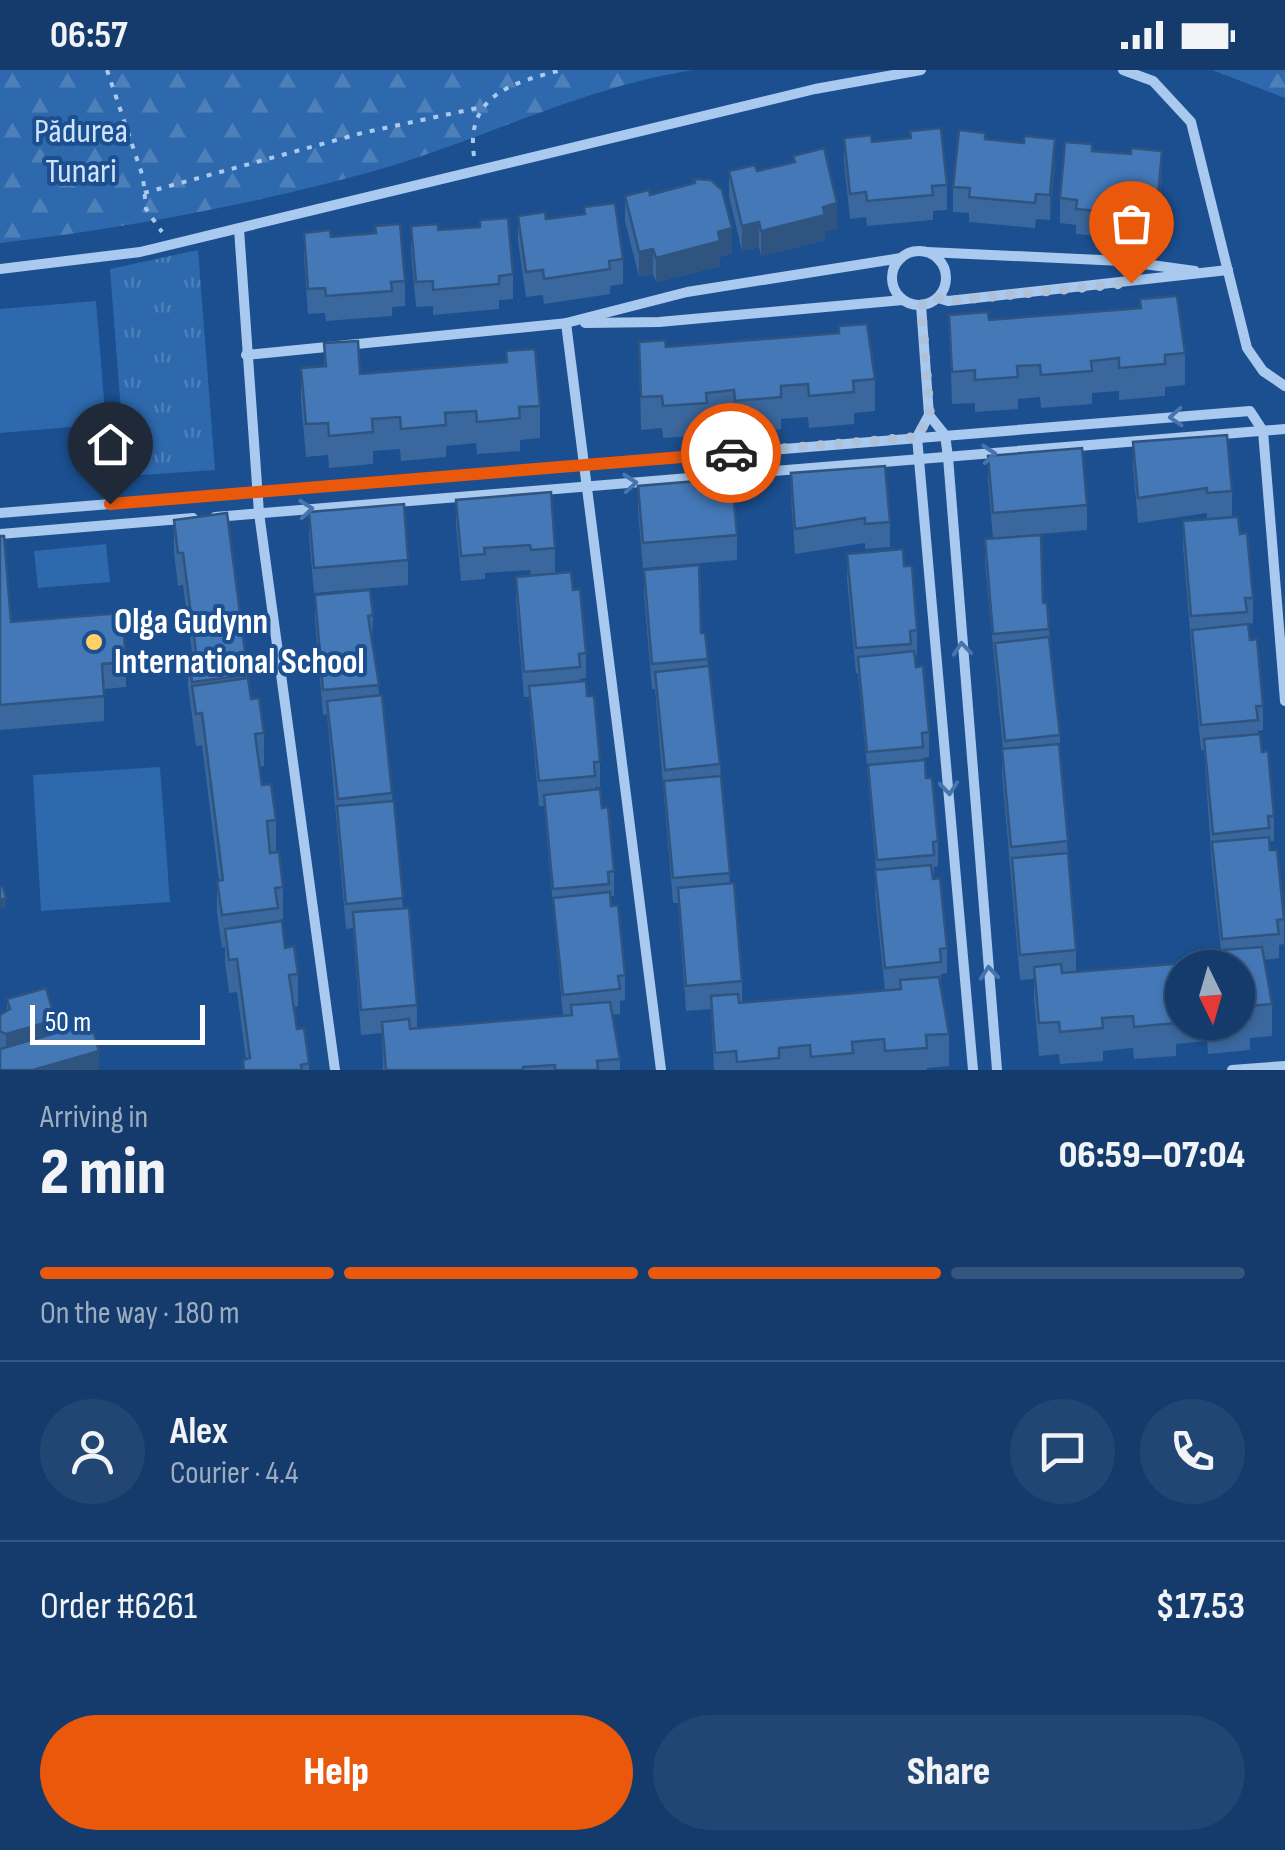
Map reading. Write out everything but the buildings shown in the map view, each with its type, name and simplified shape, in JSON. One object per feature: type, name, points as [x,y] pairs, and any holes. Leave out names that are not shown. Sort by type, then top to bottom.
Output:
[{"type":"street","points":[[0,269],[168,246],[815,89],[922,70]]},
{"type":"street","points":[[1122,70],[1153,80],[1191,122],[1247,348],[1262,371],[1285,386]]},
{"type":"street","points":[[239,228],[259,513],[335,1070]]},
{"type":"street","points":[[566,323],[687,292],[927,252],[1122,261],[1211,273]]},
{"type":"street","points":[[927,252],[946,272],[938,298]]},
{"type":"street","points":[[901,258],[893,284],[903,300]]},
{"type":"street","points":[[246,355],[566,323],[660,322],[903,300],[921,305],[938,298],[948,301],[1228,270]]},
{"type":"street","points":[[921,305],[930,415],[945,435],[948,457],[997,1070]]},
{"type":"street","points":[[566,323],[661,1070]]},
{"type":"street","points":[[0,514],[1250,411],[1263,431],[1285,702]]},
{"type":"street","points":[[930,415],[917,437],[974,1070]]},
{"type":"street","points":[[0,534],[1285,429]]},
{"type":"street","points":[[1232,1070],[1285,1066]]},
{"type":"path","points":[[107,70],[121,104],[146,209],[168,246]]},
{"type":"path","points":[[144,193],[362,134],[482,107],[512,82],[562,70]]},
{"type":"path","points":[[476,171],[472,142],[482,107]]},
{"type":"green space","name":"Pădurea Tunari","points":[[0,70],[693,70],[611,89],[414,159],[328,183],[188,214],[0,243]]},
{"type":"green space","points":[[1212,70],[1285,70],[1285,98]]},
{"type":"green space","points":[[198,250],[215,470],[126,476],[110,269]]},
{"type":"green space","points":[[96,301],[106,424],[0,433],[0,309]]},
{"type":"green space","points":[[106,544],[110,582],[38,588],[34,551]]},
{"type":"green space","points":[[160,767],[170,902],[41,911],[33,775]]},
{"type":"way so far","points":[[731,453],[917,437],[930,415],[921,305],[938,298],[948,301],[1131,283]]},
{"type":"place","name":"Olga Gudynn International School","points":[[94,642]]},
{"type":"route","points":[[110,504],[731,453]]}]
